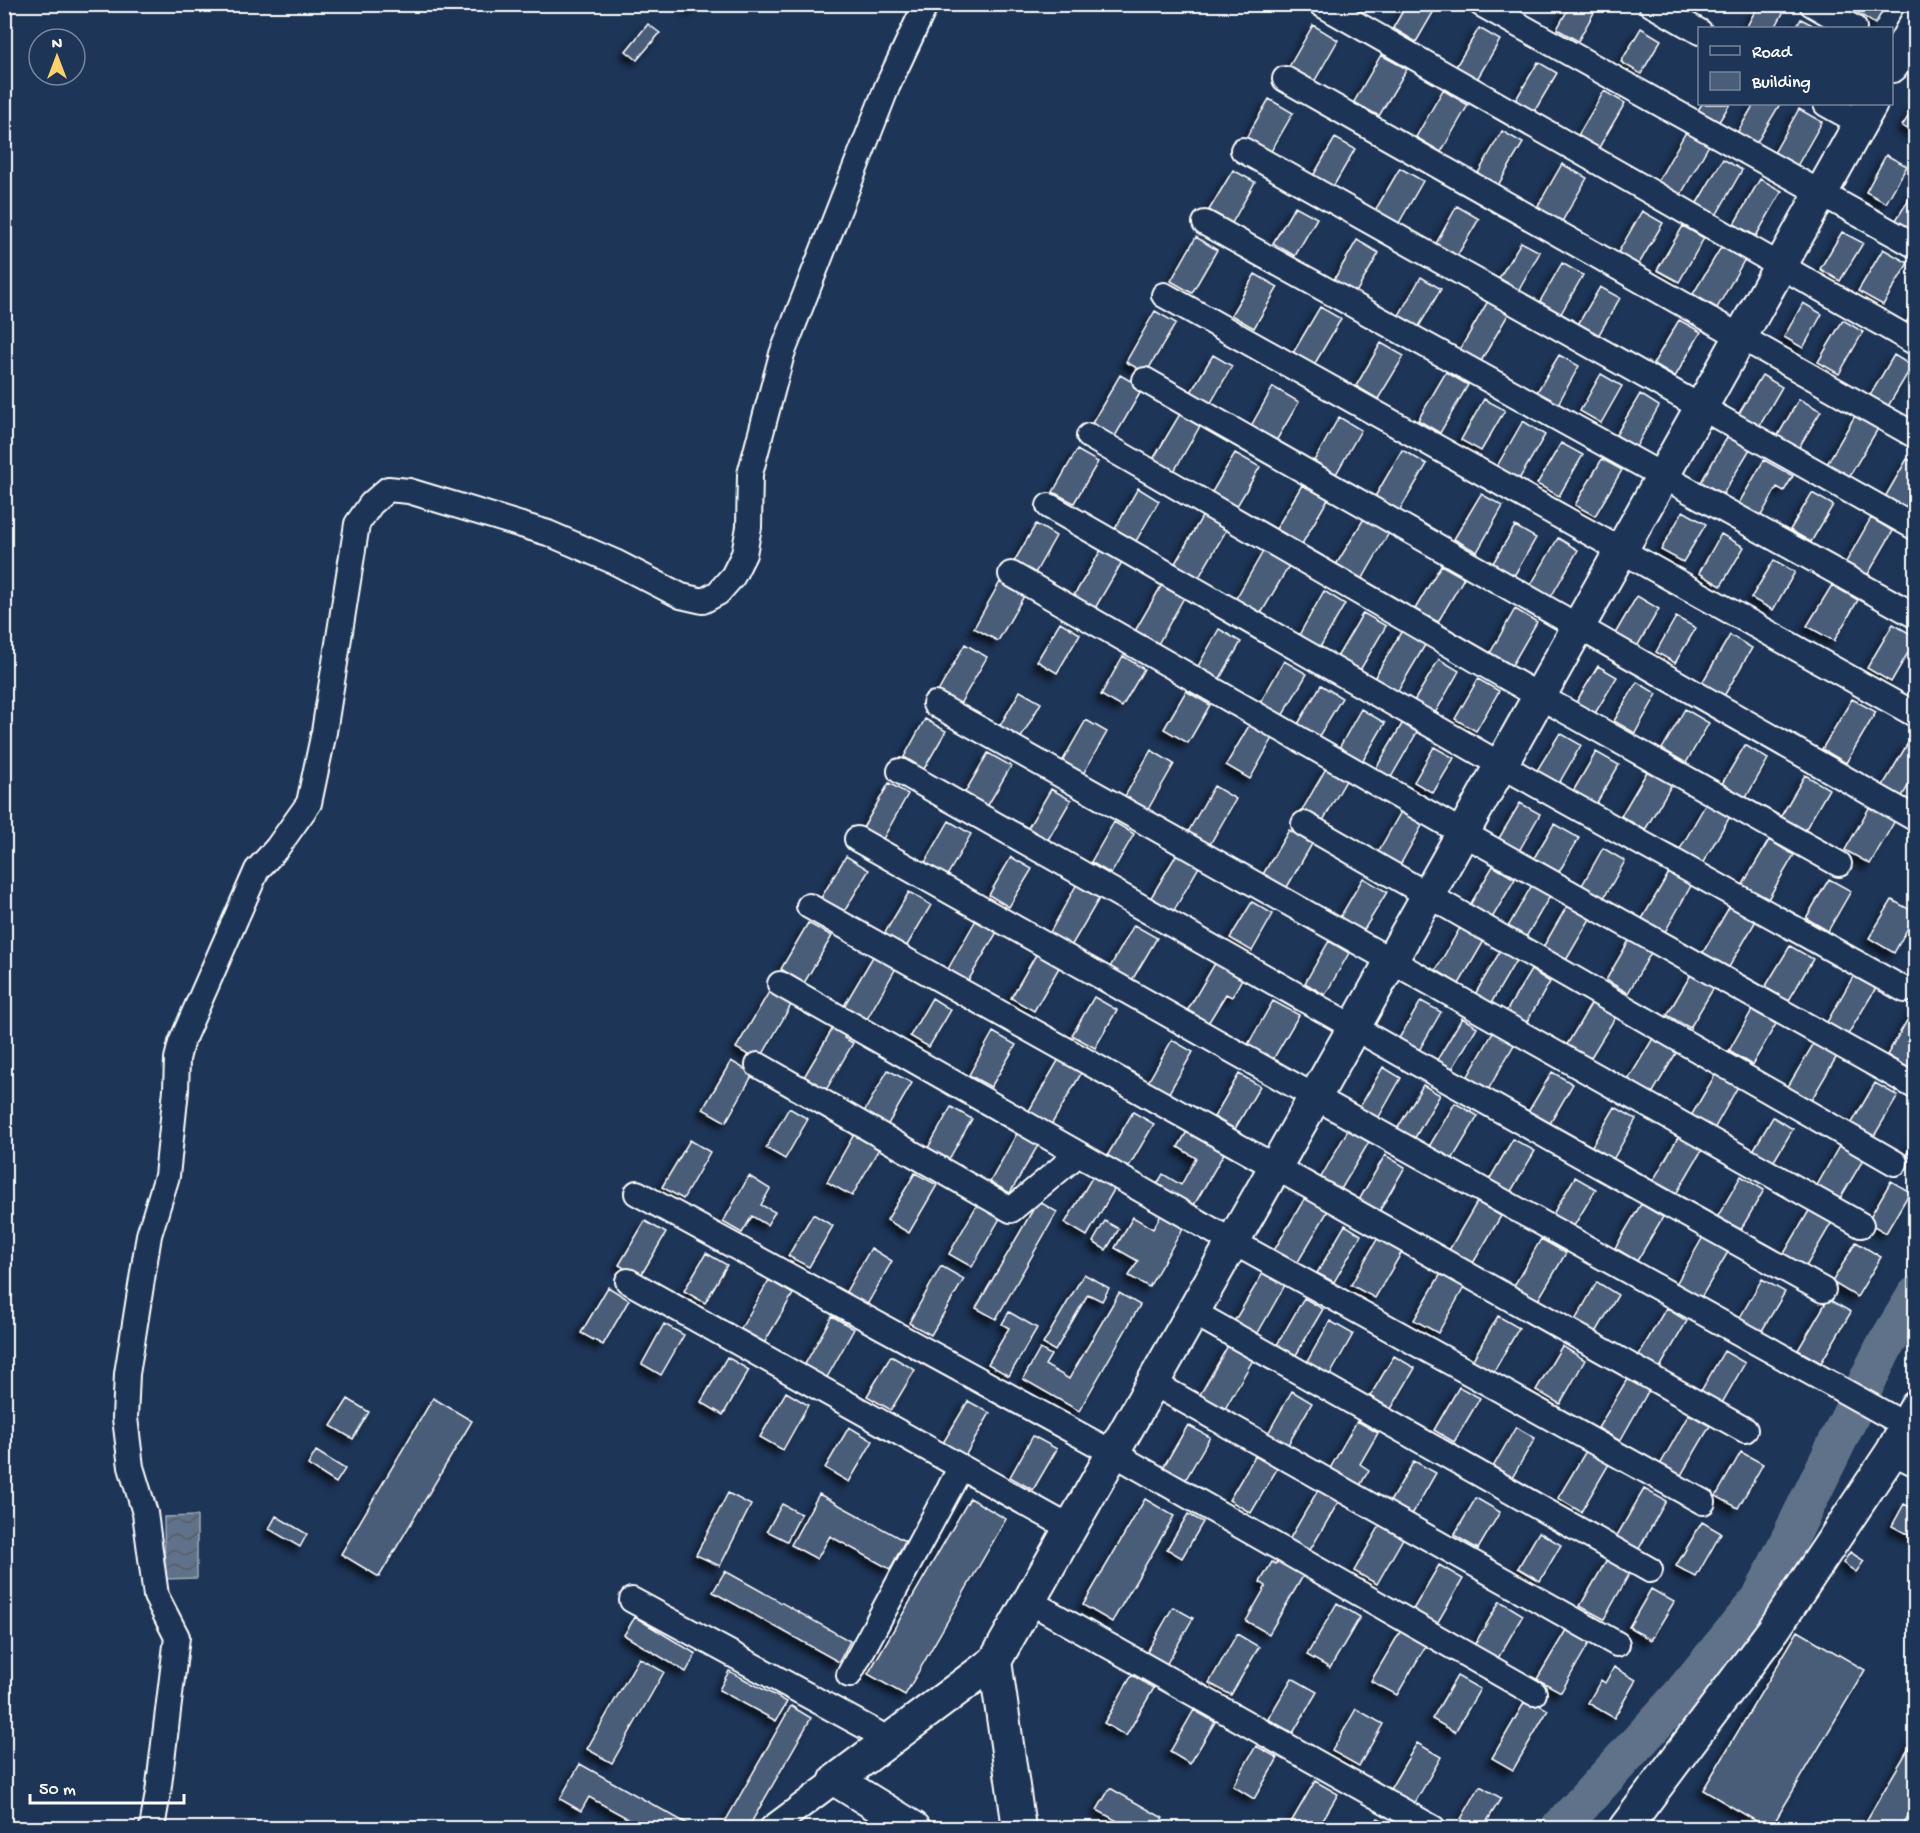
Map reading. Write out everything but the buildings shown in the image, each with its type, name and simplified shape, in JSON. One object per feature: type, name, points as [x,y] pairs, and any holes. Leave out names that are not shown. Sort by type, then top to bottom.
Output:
[{"type":"street","points":[[152,1828],[177,1636],[156,1596],[145,1513],[131,1467],[125,1418],[127,1374],[149,1235],[167,1176],[177,1059],[181,1043],[256,870],[283,841],[309,803],[324,732],[357,524],[371,504],[387,489],[409,491],[548,533],[615,562],[681,596],[702,601],[718,592],[733,576],[744,554],[749,526],[750,474],[782,354],[886,87],[926,4]]},
{"type":"street","points":[[1321,4],[1781,264],[1916,343]]},
{"type":"street","points":[[1481,4],[1916,246]]},
{"type":"street","points":[[1652,4],[1698,31]]},
{"type":"street","points":[[1812,4],[1852,27]]},
{"type":"street","points":[[1894,56],[1916,23]]},
{"type":"street","points":[[1285,79],[1916,436]]},
{"type":"street","points":[[772,1828],[995,1661],[1315,1097],[1865,113],[1830,105]]},
{"type":"street","points":[[1243,150],[1916,528]]},
{"type":"street","points":[[1205,223],[1916,616]]},
{"type":"street","points":[[1164,296],[1916,715]]},
{"type":"street","points":[[1145,380],[1916,819]]},
{"type":"street","points":[[1089,436],[1539,696],[1839,864]]},
{"type":"street","points":[[1049,506],[1501,765],[1905,990]]},
{"type":"street","points":[[1011,574],[1463,833],[1916,1087]]},
{"type":"street","points":[[935,704],[1861,1226]]},
{"type":"street","points":[[900,771],[1581,1157],[1823,1290]]},
{"type":"street","points":[[1304,824],[1895,1163]]},
{"type":"street","points":[[857,839],[1827,1382],[1878,1412],[1907,1437],[1774,1629],[1624,1828]]},
{"type":"street","points":[[809,906],[1745,1430]]},
{"type":"street","points":[[780,984],[1233,1242],[1703,1502]]},
{"type":"street","points":[[758,1065],[1011,1210],[1078,1154]]},
{"type":"street","points":[[637,1193],[1113,1453],[1533,1693]]},
{"type":"street","points":[[628,1281],[1070,1528]]},
{"type":"street","points":[[1193,1312],[1650,1570]]},
{"type":"street","points":[[1153,1383],[1617,1644]]},
{"type":"street","points":[[849,1675],[961,1467]]},
{"type":"street","points":[[632,1600],[890,1740]]},
{"type":"street","points":[[1029,1601],[1433,1828]]},
{"type":"street","points":[[995,1661],[1019,1828]]},
{"type":"street","points":[[836,1780],[914,1828]]},
{"type":"water","points":[[197,1516],[197,1578],[165,1579],[164,1517]]},
{"type":"waterway","points":[[1560,1828],[1680,1696],[1760,1599],[1883,1349],[1916,1295]]}]
